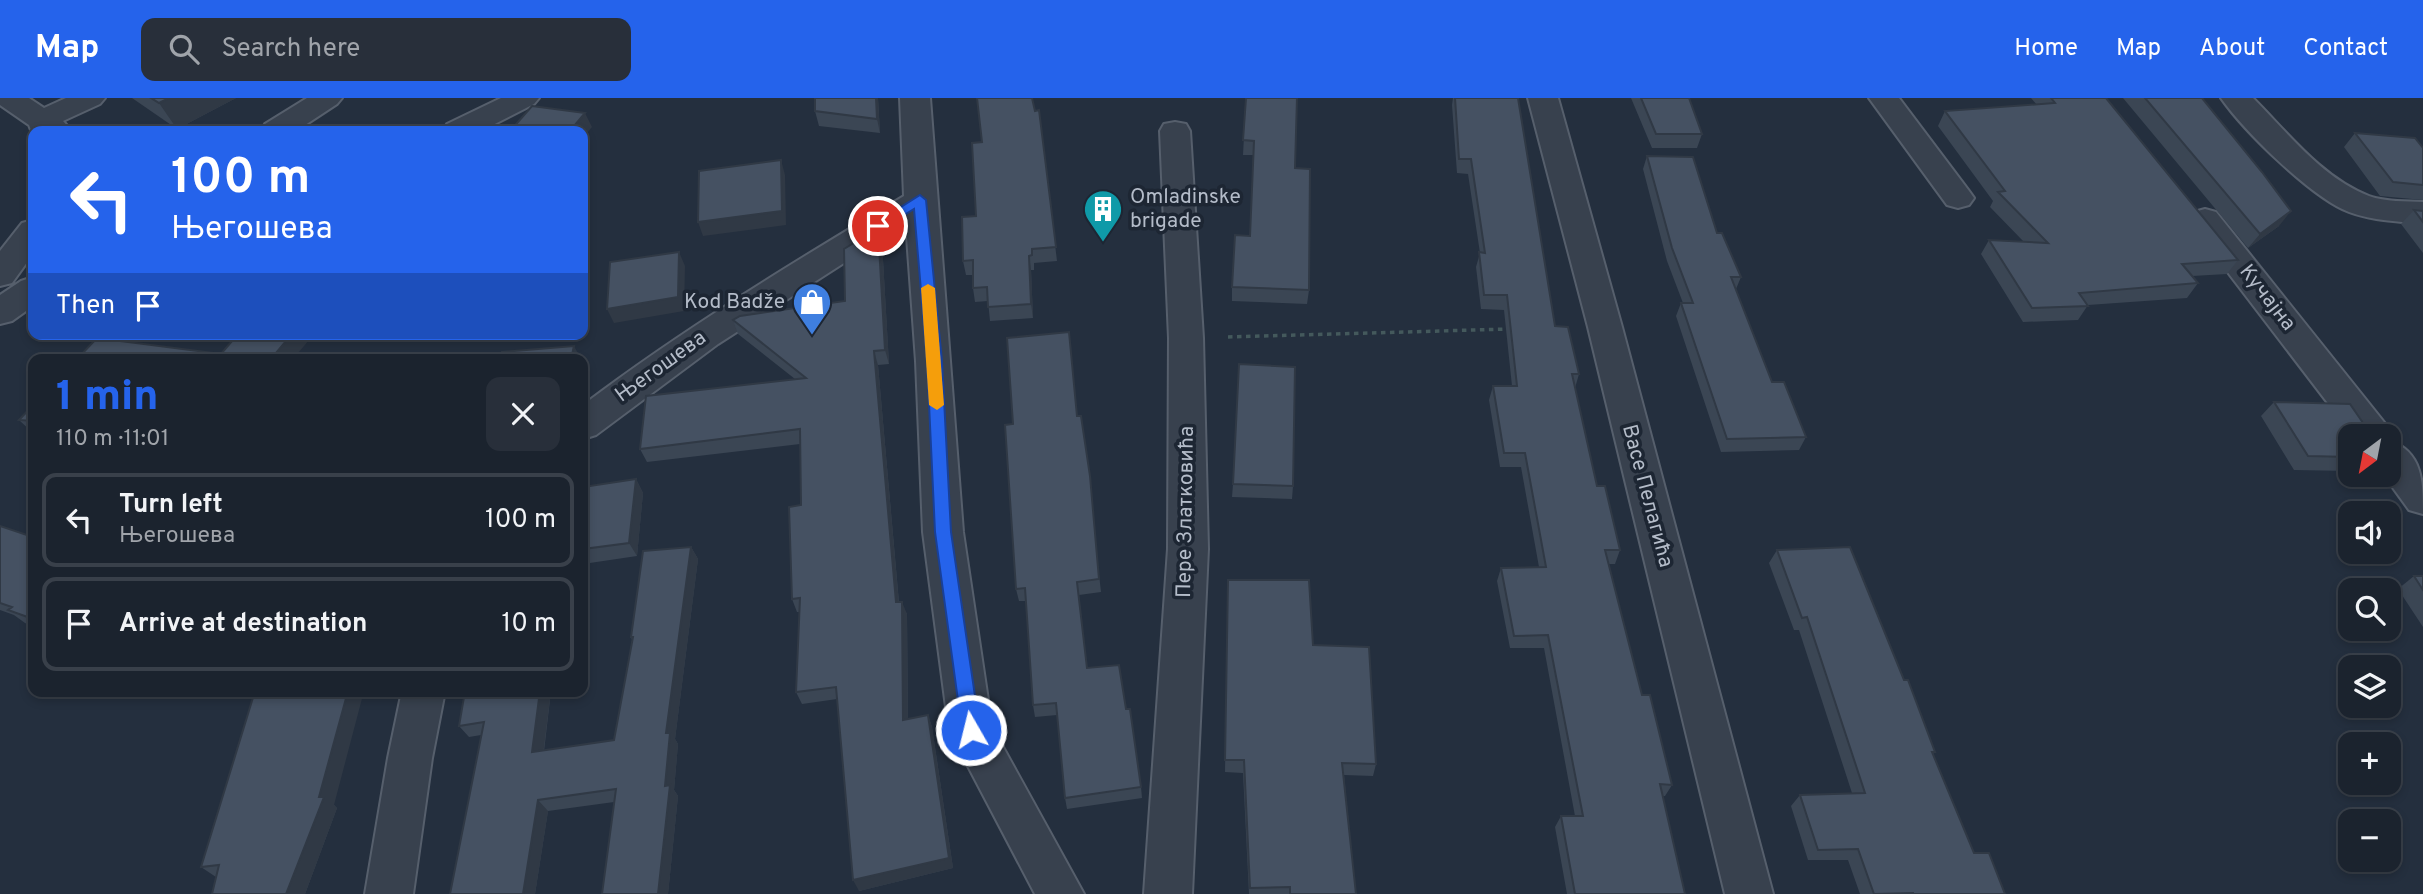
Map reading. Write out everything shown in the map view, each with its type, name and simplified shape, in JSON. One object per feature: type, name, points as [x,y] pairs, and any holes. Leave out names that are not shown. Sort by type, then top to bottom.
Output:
[{"type":"street","points":[[10,98],[45,126]]},
{"type":"street","points":[[51,126],[90,98]]},
{"type":"street","points":[[468,126],[524,98]]},
{"type":"street","points":[[915,98],[943,532],[971,730],[1060,894]]},
{"type":"street","name":"Васе Пелагића","points":[[1543,98],[1605,327],[1749,894]]},
{"type":"street","points":[[1884,98],[1958,198]]},
{"type":"street","points":[[2236,98],[2315,176],[2343,197],[2371,208],[2423,213]]},
{"type":"street","points":[[287,126],[318,113]]},
{"type":"street","name":"Пере Златковића","points":[[1168,894],[1188,549],[1186,338],[1175,131]]},
{"type":"street","name":"Кучајна","points":[[2184,194],[2365,424]]},
{"type":"street","name":"Његошева","points":[[588,421],[646,375],[726,321],[920,200]]},
{"type":"street","points":[[0,275],[28,238]]},
{"type":"street","points":[[0,312],[28,292]]},
{"type":"street","points":[[2401,471],[2423,499]]},
{"type":"street","points":[[389,894],[410,758],[423,697]]},
{"type":"path","points":[[1186,338],[1521,329]]},
{"type":"building","points":[[151,98],[169,98],[159,103]]},
{"type":"building","points":[[815,98],[876,98],[877,119],[815,111]]},
{"type":"building","points":[[977,98],[1032,98],[1035,111],[1039,110],[1056,247],[1032,249],[1032,255],[1029,256],[1031,304],[988,307],[987,287],[973,288],[973,260],[963,261],[962,217],[976,216],[972,143],[982,142]]},
{"type":"building","points":[[1246,98],[1297,98],[1295,168],[1310,169],[1309,290],[1232,287],[1235,235],[1250,236],[1254,141],[1243,140]]},
{"type":"building","points":[[1455,98],[1518,98],[1555,326],[1568,327],[1579,374],[1572,374],[1597,486],[1605,486],[1620,550],[1605,550],[1642,695],[1650,695],[1672,785],[1660,784],[1685,894],[1575,894],[1561,816],[1583,816],[1548,635],[1514,636],[1501,568],[1546,567],[1525,453],[1504,453],[1493,386],[1517,386],[1507,295],[1484,295],[1479,252],[1485,253],[1471,159],[1459,159]]},
{"type":"building","points":[[1641,98],[1689,98],[1702,134],[1656,134]]},
{"type":"building","points":[[2051,98],[2106,98],[2238,260],[2182,264],[2198,283],[2079,293],[2088,306],[2032,308],[1989,240],[2048,243],[1998,192],[2005,191],[1945,111],[2055,103]]},
{"type":"building","points":[[2145,98],[2202,98],[2291,211],[2260,234]]},
{"type":"building","points":[[532,106],[585,113],[574,126],[514,126]]},
{"type":"building","points":[[2355,133],[2415,138],[2423,148],[2423,185],[2393,182]]},
{"type":"building","points":[[1647,156],[1693,157],[1717,233],[1722,233],[1741,277],[1731,277],[1772,382],[1784,382],[1806,437],[1727,439],[1681,303],[1693,303],[1672,248]]},
{"type":"building","points":[[781,160],[782,211],[698,222],[699,171]]},
{"type":"building","points":[[2414,210],[2423,211],[2423,222]]},
{"type":"building","points":[[878,228],[885,350],[874,351],[896,602],[902,602],[903,720],[928,715],[949,858],[853,880],[836,687],[796,692],[800,598],[792,599],[789,507],[801,505],[800,429],[640,449],[646,396],[806,378],[733,320],[740,316],[845,301],[844,249]]},
{"type":"building","points":[[679,252],[678,297],[607,309],[610,262]]},
{"type":"building","points":[[1069,332],[1077,416],[1081,416],[1090,476],[1099,579],[1077,582],[1087,668],[1119,665],[1126,709],[1130,709],[1141,787],[1065,798],[1056,703],[1033,705],[1025,588],[1016,589],[1005,425],[1013,424],[1007,338]]},
{"type":"building","points":[[95,340],[221,354],[82,354]]},
{"type":"building","points":[[233,340],[287,340],[275,354],[221,354]]},
{"type":"building","points":[[574,346],[572,354],[502,352]]},
{"type":"building","points":[[1239,364],[1295,367],[1293,486],[1233,484]]},
{"type":"building","points":[[2274,402],[2350,404],[2364,424],[2338,424],[2338,457],[2308,456]]},
{"type":"building","points":[[28,410],[28,421],[19,420]]},
{"type":"building","points":[[636,479],[629,543],[588,548],[588,486]]},
{"type":"building","points":[[0,526],[28,535],[28,617],[8,610],[12,607],[0,603]]},
{"type":"building","points":[[691,547],[666,733],[670,733],[665,786],[670,785],[658,894],[602,894],[616,789],[538,800],[523,894],[450,894],[484,722],[459,726],[464,697],[539,697],[532,752],[614,740],[633,637],[643,551]]},
{"type":"building","points":[[1850,547],[1904,680],[1908,680],[1935,752],[1932,752],[1974,853],[1989,853],[2005,894],[1874,894],[1858,849],[1818,850],[1800,795],[1865,793],[1807,617],[1802,618],[1777,550]]},
{"type":"building","points":[[2414,576],[2423,576],[2423,590]]},
{"type":"building","points":[[1228,580],[1309,580],[1313,645],[1369,647],[1376,764],[1342,763],[1356,894],[1290,894],[1290,887],[1250,888],[1244,760],[1225,760]]},
{"type":"building","points":[[253,697],[346,697],[319,797],[324,797],[286,894],[212,894],[219,865],[201,867]]},
{"type":"slow traffic","points":[[928,288],[937,405]]},
{"type":"place","name":"Omladinske brigade","points":[[1103,243]]},
{"type":"place","name":"Kod Badže","points":[[812,336]]},
{"type":"route","points":[[878,226],[920,200],[934,361],[943,532],[971,730]]}]
